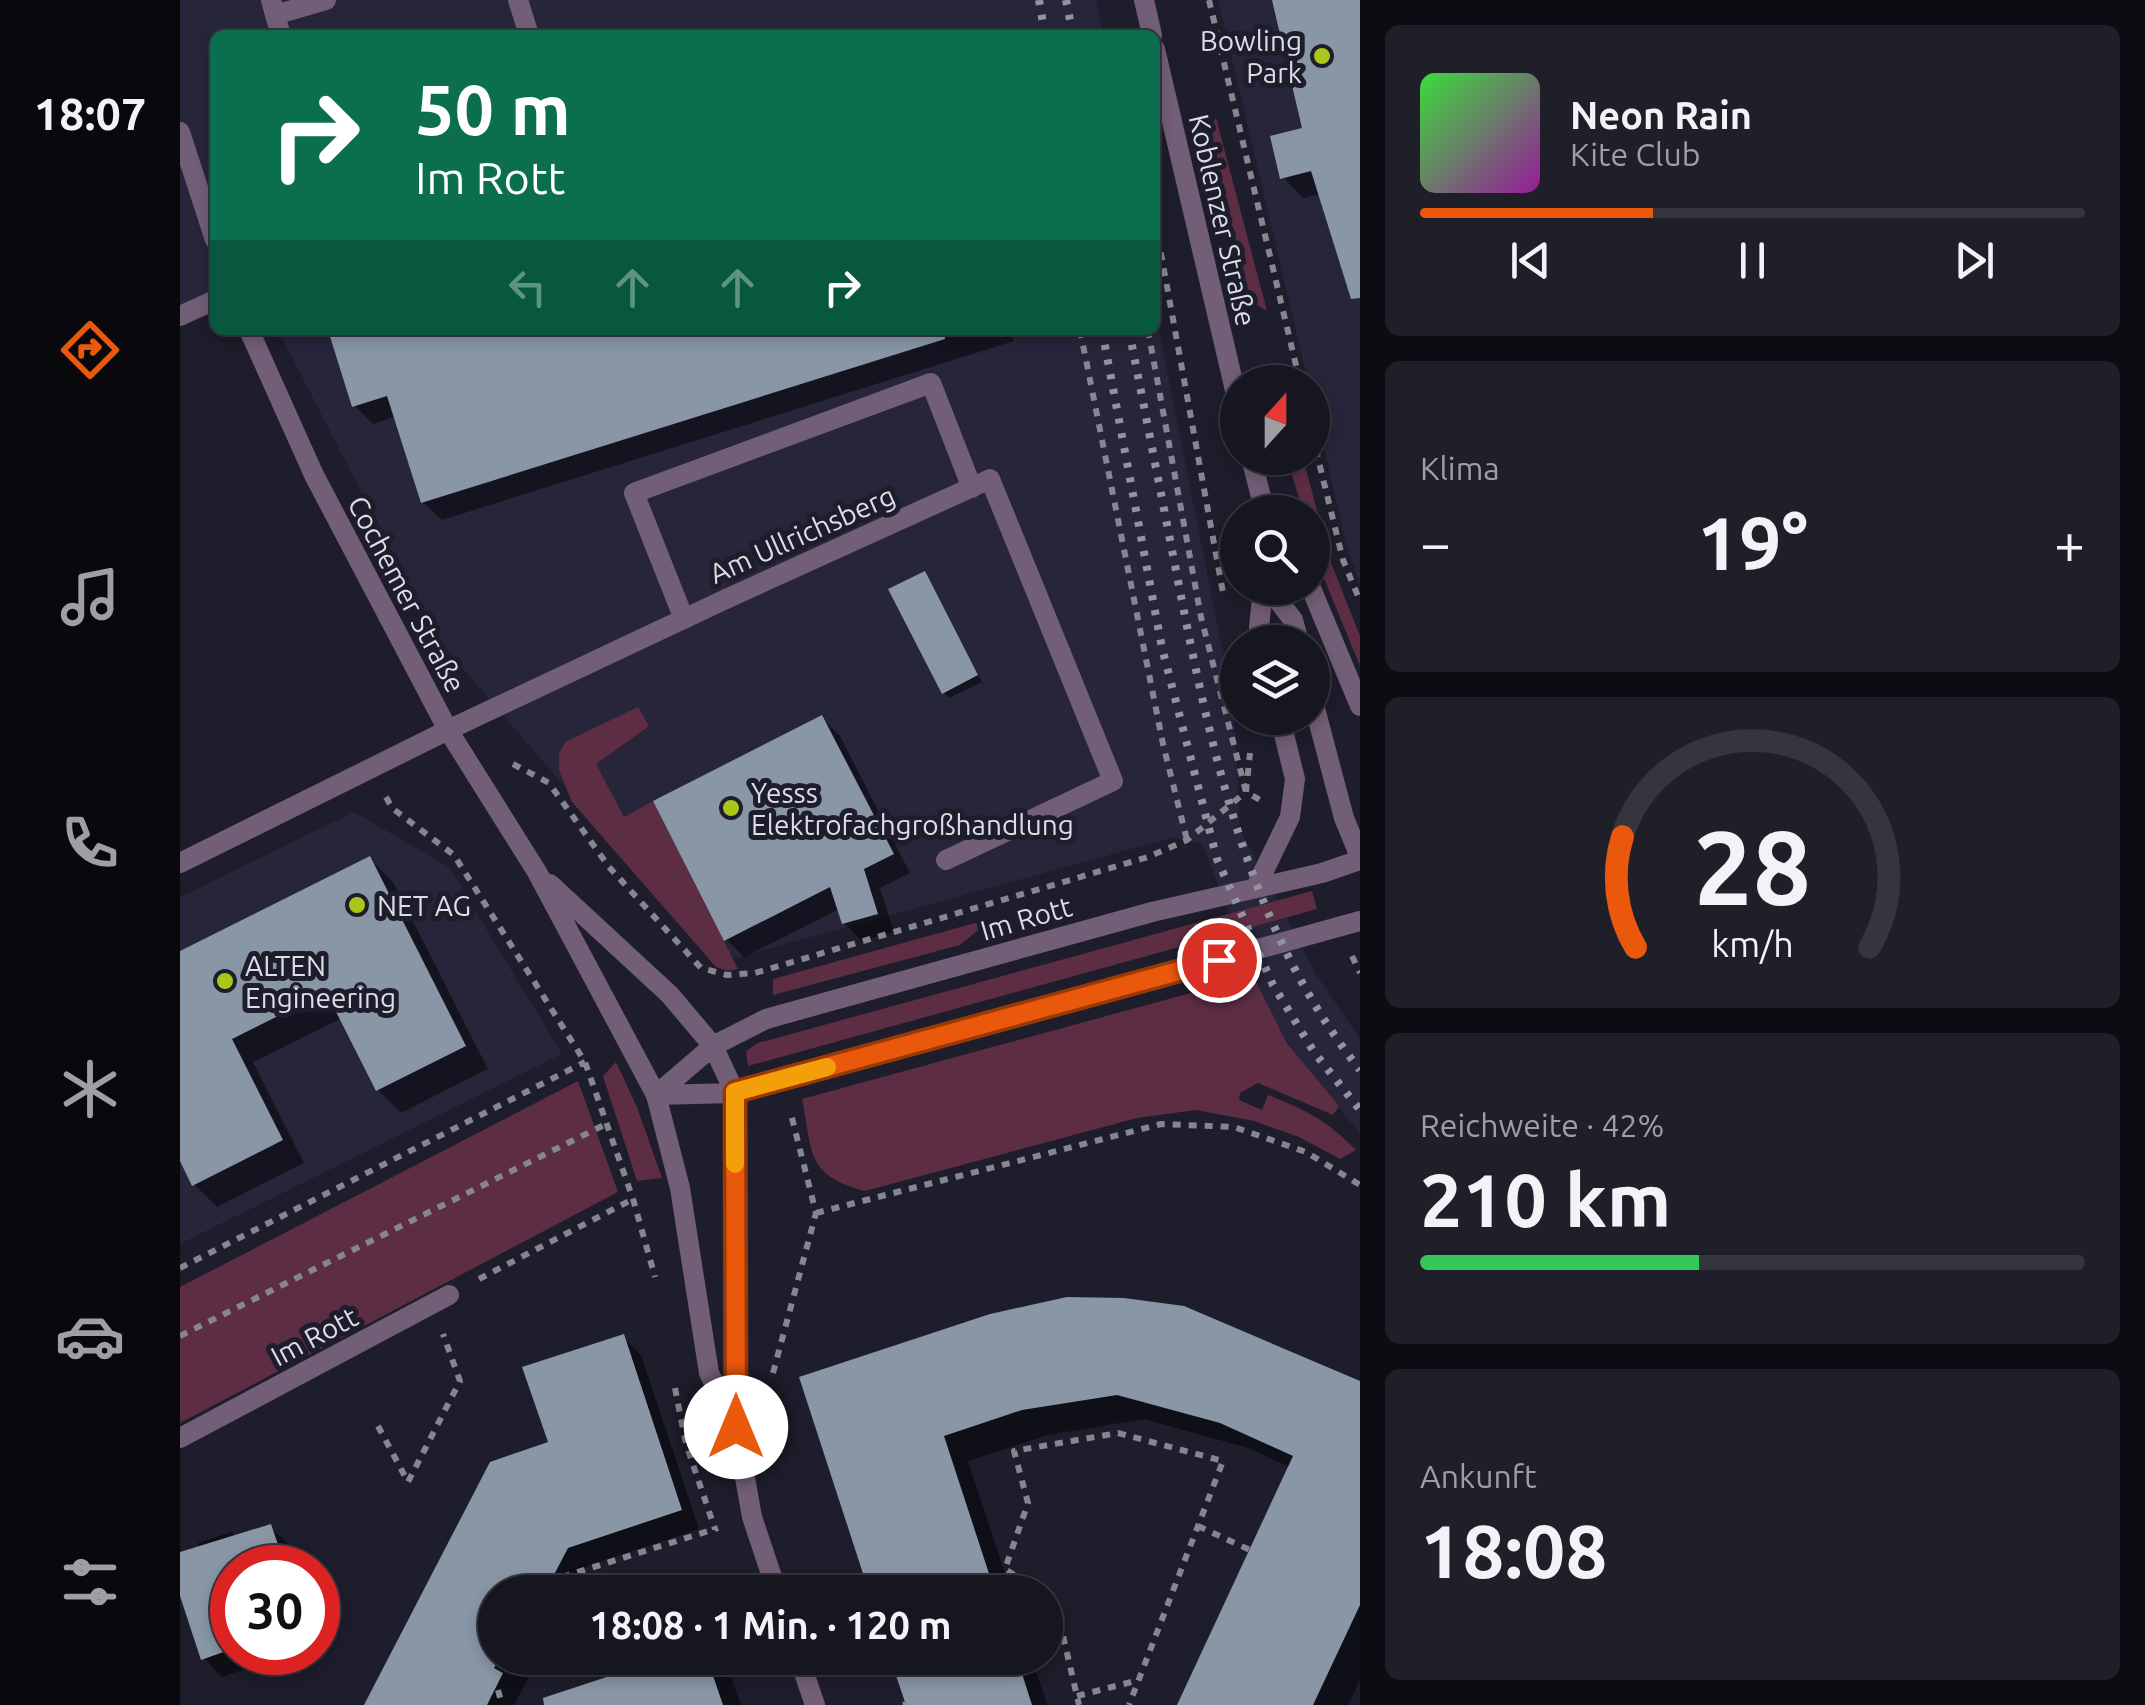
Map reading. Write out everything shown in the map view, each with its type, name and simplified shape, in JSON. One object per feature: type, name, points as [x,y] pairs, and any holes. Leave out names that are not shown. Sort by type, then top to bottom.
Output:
[{"type":"street","points":[[276,17],[326,0]]},
{"type":"street","points":[[518,0],[527,30]]},
{"type":"street","points":[[1144,0],[1151,30]]},
{"type":"street","name":"Koblenzer Straße","points":[[1160,70],[1229,365]]},
{"type":"street","points":[[180,132],[210,225]]},
{"type":"street","points":[[180,316],[210,302]]},
{"type":"street","name":"Cochemer Straße","points":[[251,335],[314,475],[448,730],[538,872],[656,1095],[680,1188],[709,1374],[736,1427]]},
{"type":"street","points":[[684,619],[634,493],[931,383],[972,488],[990,479],[1112,781],[946,860]]},
{"type":"street","name":"Am Ullrichsberg","points":[[180,863],[448,730],[972,488]]},
{"type":"street","points":[[1318,605],[1360,706]]},
{"type":"street","points":[[1256,886],[1290,817],[1295,779],[1284,735]]},
{"type":"street","points":[[1322,735],[1344,818],[1360,858]]},
{"type":"street","name":"Im Rott","points":[[656,1095],[713,1046],[766,1019],[1152,912],[1322,873],[1360,858]]},
{"type":"street","name":"Cochemer Straße","points":[[538,872],[670,995],[713,1046],[735,1092]]},
{"type":"street","points":[[656,1095],[735,1092],[1360,921]]},
{"type":"street","points":[[735,1092],[736,1427],[752,1517],[771,1575]]},
{"type":"street","name":"Im Rott","points":[[180,1438],[441,1300]]},
{"type":"street","points":[[805,1675],[815,1705]]},
{"type":"path","points":[[1209,0],[1296,365]]},
{"type":"path","points":[[1160,248],[1226,606]]},
{"type":"path","points":[[1081,335],[1163,744],[1187,840]]},
{"type":"path","points":[[1149,335],[1202,616],[1246,792]]},
{"type":"path","points":[[1322,475],[1342,560],[1360,601]]},
{"type":"path","points":[[448,730],[548,783],[609,867],[701,968],[727,975],[755,973],[1129,863],[1187,840],[1246,792],[1250,756],[1247,736]]},
{"type":"path","points":[[371,769],[392,808],[454,855],[585,1062],[633,1199],[657,1292]]},
{"type":"path","points":[[180,1268],[585,1062]]},
{"type":"path","points":[[180,1336],[608,1124]]},
{"type":"path","points":[[816,1213],[1161,1124],[1234,1127],[1306,1152],[1360,1186]]},
{"type":"path","points":[[736,1427],[770,1388],[816,1213],[802,1157]]},
{"type":"path","points":[[378,1426],[408,1482],[460,1381],[441,1300],[633,1199]]},
{"type":"path","points":[[674,1387],[686,1444],[715,1529]]},
{"type":"path","points":[[1014,1575],[1005,1569],[1028,1503],[1014,1451],[1118,1434],[1222,1462],[1129,1705]]},
{"type":"path","points":[[568,1575],[752,1517]]},
{"type":"path","points":[[1198,1526],[1250,1550]]},
{"type":"path","points":[[1063,1636],[1078,1701],[1138,1680]]},
{"type":"path","points":[[498,1690],[502,1705]]},
{"type":"shaded area","points":[[180,0],[1096,0],[1102,30],[210,30],[210,303],[180,312]]},
{"type":"shaded area","points":[[1218,0],[1360,0],[1360,584],[1330,474],[1330,365],[1304,365]]},
{"type":"shaded area","points":[[1216,118],[1267,311],[1245,298],[1206,133]]},
{"type":"shaded area","points":[[281,335],[1160,335],[1220,638],[1220,735],[1235,735],[1240,829],[1316,974],[1360,1039],[1360,1134],[1288,1043],[1261,994],[1202,844],[1175,837],[717,963],[435,636]]},
{"type":"shaded area","points":[[1292,475],[1308,475],[1313,495],[1298,495]]},
{"type":"shaded area","points":[[1330,559],[1360,636],[1360,666],[1330,593]]},
{"type":"shaded area","points":[[638,707],[649,726],[596,764],[624,817],[653,801],[738,969],[716,967],[572,802],[559,770],[559,754],[565,742]]},
{"type":"shaded area","points":[[354,812],[449,867],[562,1054],[180,1244],[180,897]]},
{"type":"shaded area","points":[[1312,891],[1317,909],[748,1066],[746,1051],[758,1043]]},
{"type":"shaded area","points":[[993,918],[960,945],[773,995],[773,979]]},
{"type":"shaded area","points":[[1253,976],[1287,1043],[1339,1106],[1333,1115],[1258,1083],[1240,1093],[1239,1100],[1262,1110],[1268,1095],[1316,1117],[1356,1150],[1340,1159],[1299,1137],[1254,1121],[1196,1110],[1137,1118],[865,1191],[831,1177],[815,1159],[802,1099]]},
{"type":"shaded area","points":[[616,1062],[662,1178],[637,1181],[603,1076]]},
{"type":"shaded area","points":[[578,1081],[618,1192],[180,1423],[180,1287]]},
{"type":"building","points":[[1272,0],[1360,0],[1360,298],[1351,299],[1311,171],[1280,179],[1270,136],[1302,128]]},
{"type":"building","points":[[330,335],[945,335],[945,339],[421,503],[387,396],[352,407]]},
{"type":"building","points":[[925,571],[978,675],[942,694],[888,589]]},
{"type":"building","points":[[822,715],[894,854],[864,869],[878,914],[842,924],[830,887],[724,941],[653,801]]},
{"type":"building","points":[[370,856],[466,1046],[376,1091],[326,992],[232,1039],[283,1140],[192,1186],[180,1161],[180,951]]},
{"type":"building","points":[[1067,1297],[1124,1298],[1184,1306],[1360,1381],[1360,1605],[1313,1705],[1177,1705],[1293,1456],[1220,1423],[1117,1395],[1022,1410],[944,1436],[989,1575],[863,1575],[799,1377],[990,1314]]},
{"type":"building","points":[[624,1334],[682,1510],[568,1548],[554,1575],[478,1575],[478,1675],[502,1675],[487,1705],[364,1705],[490,1462],[548,1442],[522,1367]]},
{"type":"building","points":[[271,1524],[278,1545],[210,1545],[210,1657],[201,1660],[180,1596],[180,1552]]},
{"type":"building","points":[[613,1675],[713,1675],[723,1705],[544,1705],[543,1698]]},
{"type":"building","points":[[896,1675],[1022,1675],[1032,1705],[906,1705]]},
{"type":"railway","points":[[1039,0],[1044,30]]},
{"type":"railway","points":[[1066,0],[1072,30]]},
{"type":"railway","points":[[1103,335],[1162,648],[1217,859],[1273,985],[1314,1052],[1360,1110]]},
{"type":"railway","points":[[1130,335],[1207,718],[1242,842],[1291,961],[1322,1017],[1360,1070]]},
{"type":"slow traffic","points":[[735,1164],[735,1092],[827,1067]]},
{"type":"place","name":"Bowling Park","points":[[1322,56]]},
{"type":"place","name":"Yesss Elektrofachgroßhandlung","points":[[731,808]]},
{"type":"place","name":"NET AG","points":[[357,905]]},
{"type":"place","name":"ALTEN Engineering","points":[[225,981]]},
{"type":"route","points":[[736,1427],[735,1092],[1219,960]]}]
